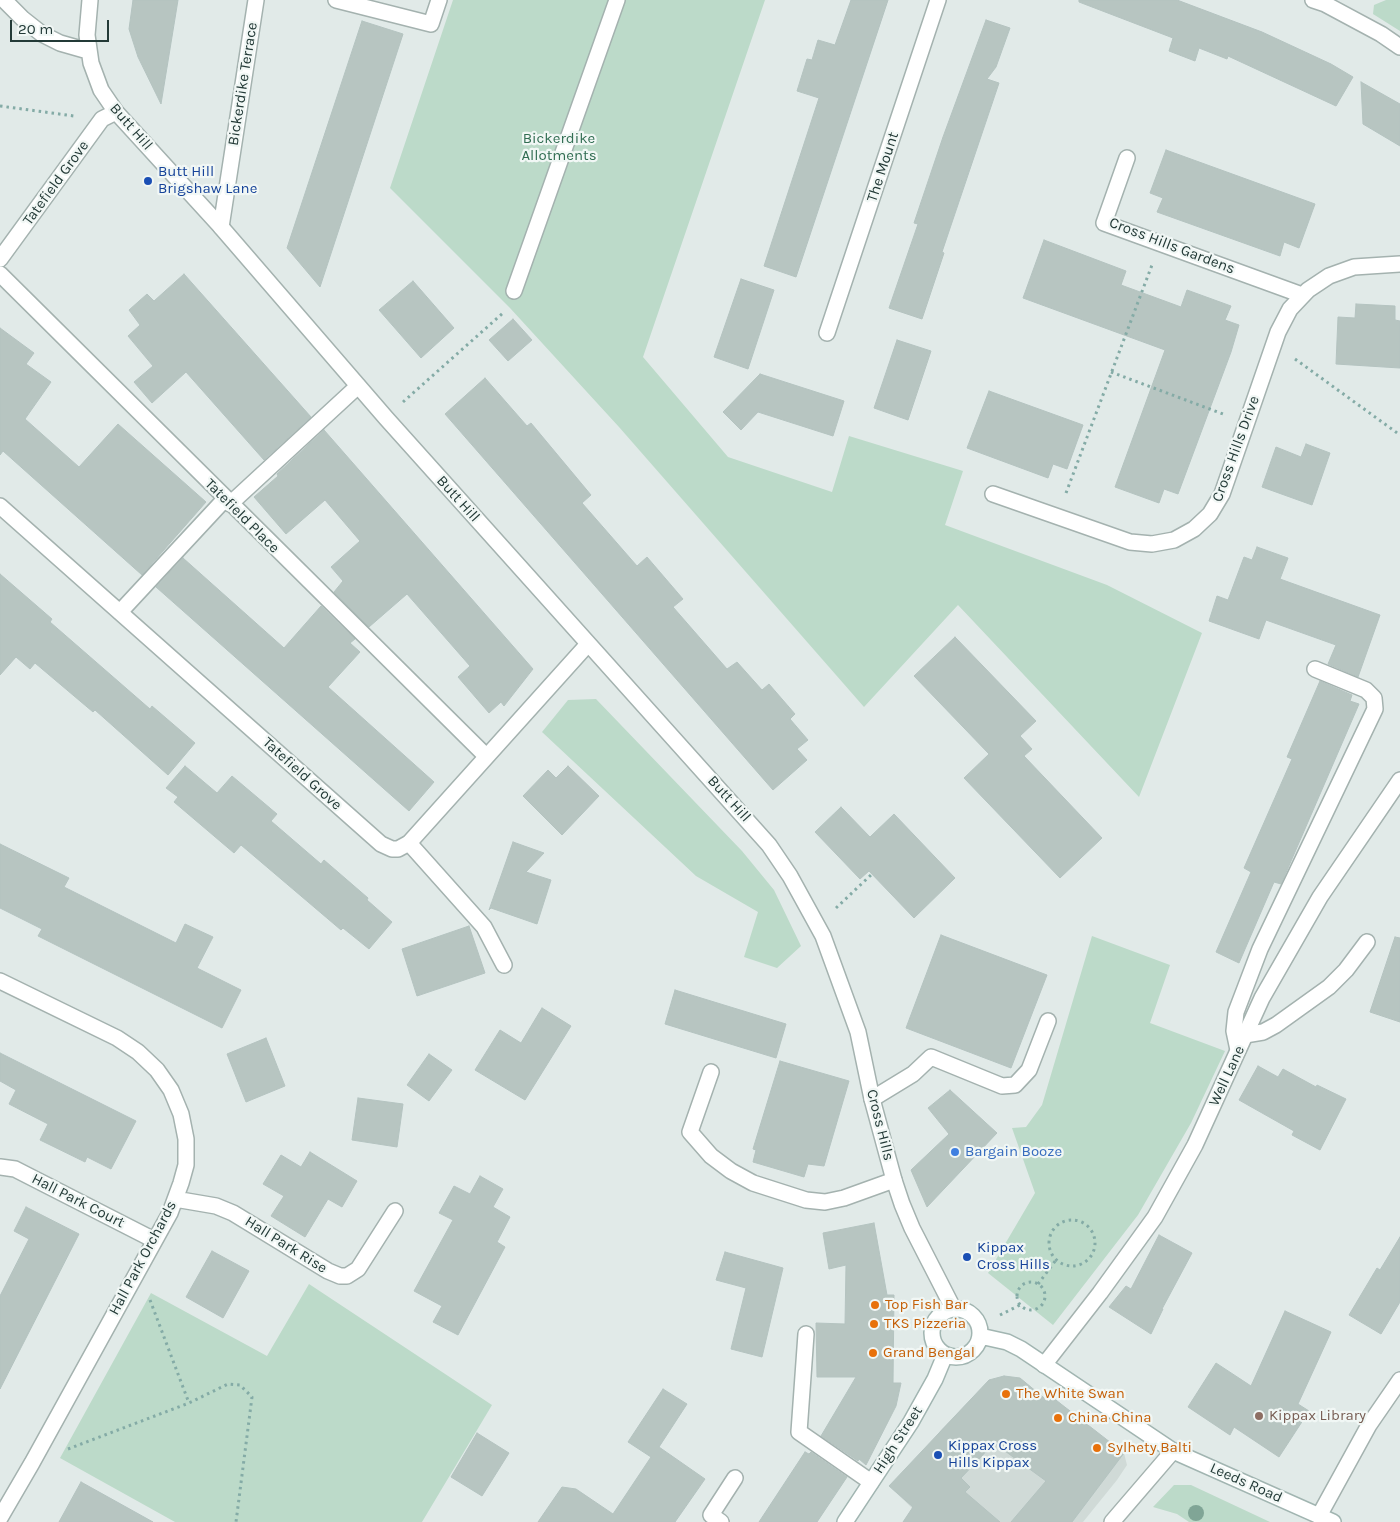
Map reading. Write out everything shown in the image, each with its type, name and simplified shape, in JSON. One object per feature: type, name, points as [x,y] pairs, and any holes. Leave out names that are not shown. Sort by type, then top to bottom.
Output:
[{"type":"street","points":[[4,0],[42,34],[90,57]]},
{"type":"street","name":"Butt Hill","points":[[90,0],[87,35],[90,57],[101,90],[116,112],[221,227],[386,418],[769,844],[790,876],[823,936]]},
{"type":"street","name":"Bickerdike Terrace","points":[[221,227],[256,0]]},
{"type":"street","points":[[336,0],[431,24],[439,0]]},
{"type":"street","points":[[514,291],[617,0]]},
{"type":"street","name":"The Mount","points":[[827,334],[938,0]]},
{"type":"street","points":[[1319,2],[1344,0]]},
{"type":"street","points":[[1319,2],[1381,34],[1400,47]]},
{"type":"street","name":"Tatefield Grove","points":[[0,260],[102,119],[116,112]]},
{"type":"street","name":"Cross Hills Gardens","points":[[1127,158],[1104,223],[1302,296]]},
{"type":"street","name":"Cross Hills Drive","points":[[993,494],[1130,542],[1152,544],[1174,540],[1194,529],[1210,514],[1222,494],[1278,332],[1290,309],[1302,296],[1329,276],[1354,267],[1400,264]]},
{"type":"street","name":"Tatefield Place","points":[[0,274],[486,756]]},
{"type":"street","points":[[120,612],[228,501],[358,386]]},
{"type":"street","name":"Tatefield Grove","points":[[0,506],[381,844],[386,848],[398,849],[409,843]]},
{"type":"street","points":[[504,965],[484,927],[409,843],[588,644]]},
{"type":"street","points":[[1238,1050],[1234,1031],[1236,1012],[1260,950],[1375,709],[1374,698],[1366,690],[1315,669]]},
{"type":"street","name":"Well Lane","points":[[1044,1365],[1100,1293],[1155,1217],[1195,1146],[1262,998],[1320,897],[1400,780]]},
{"type":"street","name":"Cross Hills","points":[[823,936],[858,1032],[872,1099],[894,1180],[912,1228],[953,1308]]},
{"type":"street","points":[[1245,1035],[1263,1032],[1276,1025],[1329,987],[1346,970],[1367,942]]},
{"type":"street","name":"Hall Park Orchards","points":[[0,981],[118,1038],[138,1052],[157,1070],[171,1090],[181,1114],[186,1139],[186,1165],[170,1213],[0,1518]]},
{"type":"street","points":[[872,1099],[914,1074],[931,1057],[1002,1086],[1015,1085],[1029,1070],[1048,1021]]},
{"type":"street","points":[[711,1072],[690,1132],[711,1156],[731,1171],[753,1183],[797,1198],[826,1202],[844,1198],[894,1180]]},
{"type":"street","name":"Hall Park Court","points":[[0,1167],[15,1169],[154,1240]]},
{"type":"street","name":"Hall Park Rise","points":[[175,1200],[216,1206],[234,1213],[328,1272],[340,1276],[347,1276],[358,1269],[395,1211]]},
{"type":"street","points":[[953,1308],[964,1310],[973,1316],[979,1325],[980,1336],[978,1345],[963,1357],[945,1355],[934,1344],[932,1332],[934,1321],[943,1312],[953,1308]]},
{"type":"street","points":[[806,1334],[799,1432],[871,1482]]},
{"type":"street","name":"Leeds Road","points":[[980,1336],[1013,1345],[1173,1451],[1333,1522]]},
{"type":"street","name":"High Street","points":[[844,1522],[912,1422],[935,1379],[945,1355]]},
{"type":"street","points":[[1319,1516],[1369,1426],[1400,1380]]},
{"type":"street","points":[[1112,1522],[1173,1451]]},
{"type":"street","points":[[721,1522],[711,1515],[735,1478]]},
{"type":"path","points":[[0,106],[102,119]]},
{"type":"path","points":[[1057,516],[1160,243]]},
{"type":"path","points":[[386,418],[510,308],[514,291]]},
{"type":"path","points":[[1274,344],[1400,435]]},
{"type":"path","points":[[1111,372],[1246,423]]},
{"type":"path","points":[[831,912],[872,874]]},
{"type":"path","points":[[1077,1220],[1090,1228],[1094,1235],[1095,1243],[1091,1257],[1078,1266],[1070,1266],[1056,1260],[1049,1247],[1049,1239],[1056,1226],[1062,1222],[1077,1220]]},
{"type":"path","points":[[1038,1284],[1056,1260]]},
{"type":"path","points":[[138,1269],[189,1403]]},
{"type":"path","points":[[1029,1282],[1038,1284],[1044,1291],[1042,1304],[1031,1310],[1023,1308],[1017,1300],[1020,1287],[1029,1282]]},
{"type":"path","points":[[32,1462],[189,1403],[228,1384],[240,1385],[252,1397],[236,1522]]},
{"type":"shaded area","points":[[1004,1376],[1020,1378],[1049,1402],[1052,1397],[1124,1453],[1127,1465],[1117,1480],[1083,1522],[903,1522],[912,1508],[892,1489],[928,1449],[940,1431],[989,1380]]},
{"type":"green space","name":"Bickerdike Allotments","points":[[453,0],[765,0],[643,357],[728,457],[832,492],[849,436],[963,471],[945,525],[1107,585],[1202,633],[1139,797],[958,605],[864,707],[619,427],[510,308],[390,188]]},
{"type":"green space","points":[[1386,0],[1400,0],[1400,31],[1373,14],[1374,5]]},
{"type":"green space","points":[[596,699],[742,851],[774,890],[801,946],[777,968],[744,957],[758,912],[696,876],[542,732],[568,700]]},
{"type":"green space","points":[[1092,936],[1170,965],[1150,1023],[1225,1051],[1191,1123],[1138,1215],[1053,1325],[988,1273],[1035,1193],[1012,1128],[1026,1127],[1042,1105]]},
{"type":"green space","points":[[309,1284],[492,1405],[422,1522],[175,1522],[60,1458],[151,1293],[267,1356]]},
{"type":"green space","points":[[1174,1485],[1191,1485],[1270,1522],[1189,1522],[1177,1514],[1153,1507]]},
{"type":"building","points":[[133,0],[178,0],[161,104],[138,57],[129,29]]},
{"type":"building","points":[[851,0],[888,0],[796,277],[764,266],[819,98],[797,91],[807,59],[812,60],[818,40],[835,45]]},
{"type":"building","points":[[1079,0],[1177,0],[1262,32],[1331,64],[1353,77],[1336,106],[1228,56],[1227,59],[1199,48],[1195,61],[1169,51],[1173,38],[1079,2]]},
{"type":"building","points":[[986,20],[1010,28],[996,67],[987,79],[999,83],[942,252],[944,253],[922,319],[889,308],[918,224],[914,223]]},
{"type":"building","points":[[362,21],[403,34],[320,287],[287,248]]},
{"type":"building","points":[[1361,82],[1400,104],[1400,146],[1363,124]]},
{"type":"building","points":[[1166,150],[1315,204],[1299,248],[1284,242],[1280,256],[1157,212],[1163,198],[1150,193]]},
{"type":"building","points":[[1044,240],[1126,271],[1121,285],[1181,307],[1187,290],[1231,306],[1225,320],[1239,325],[1231,352],[1178,494],[1164,489],[1159,503],[1115,487],[1165,350],[1023,298]]},
{"type":"building","points":[[184,274],[311,417],[264,460],[186,372],[152,403],[134,382],[153,366],[128,336],[140,325],[129,310],[147,294],[154,301]]},
{"type":"building","points":[[741,279],[774,290],[748,369],[714,357]]},
{"type":"building","points":[[413,281],[454,328],[421,358],[379,310]]},
{"type":"building","points":[[1356,304],[1395,306],[1395,320],[1400,321],[1400,368],[1336,364],[1338,317],[1355,318]]},
{"type":"building","points":[[513,319],[532,340],[508,361],[489,340]]},
{"type":"building","points":[[0,328],[34,353],[26,364],[51,382],[25,419],[79,467],[118,424],[206,502],[142,575],[3,451],[0,455]]},
{"type":"building","points":[[897,340],[931,351],[908,420],[874,408]]},
{"type":"building","points":[[760,374],[844,401],[833,436],[758,412],[741,430],[723,412]]},
{"type":"building","points":[[485,378],[527,426],[531,423],[591,495],[582,503],[637,566],[647,557],[683,599],[673,607],[727,669],[737,662],[762,690],[769,684],[795,714],[790,719],[808,740],[797,749],[807,760],[773,790],[445,414]]},
{"type":"building","points":[[989,391],[1083,425],[1067,469],[1053,464],[1048,478],[967,448]]},
{"type":"building","points":[[324,430],[533,669],[504,706],[501,702],[489,713],[458,677],[470,666],[407,594],[369,627],[334,592],[343,581],[331,567],[360,541],[325,500],[286,534],[254,497]]},
{"type":"building","points":[[1306,444],[1330,453],[1312,505],[1262,487],[1276,447],[1301,457]]},
{"type":"building","points":[[1257,547],[1288,558],[1280,579],[1380,615],[1358,677],[1328,664],[1336,645],[1266,620],[1259,639],[1209,621],[1217,596],[1228,600],[1244,557],[1252,560]]},
{"type":"building","points":[[183,558],[284,648],[321,606],[355,639],[350,643],[360,652],[328,687],[434,782],[409,811],[156,587]]},
{"type":"building","points":[[0,574],[52,619],[50,622],[150,709],[152,706],[195,743],[168,775],[95,710],[93,712],[35,663],[30,669],[16,657],[0,675]]},
{"type":"building","points":[[955,637],[1036,721],[1020,736],[1032,749],[1024,756],[1102,838],[1060,878],[964,778],[989,754],[914,676]]},
{"type":"building","points":[[1320,681],[1352,695],[1350,701],[1359,704],[1281,884],[1274,882],[1239,963],[1216,952],[1251,872],[1244,868],[1292,759],[1287,757]]},
{"type":"building","points":[[185,766],[217,793],[232,776],[277,814],[271,821],[321,864],[324,860],[368,898],[367,900],[392,922],[369,949],[343,928],[341,930],[241,845],[234,853],[174,802],[178,797],[166,788]]},
{"type":"building","points":[[568,766],[599,796],[562,835],[523,796],[548,770],[556,778]]},
{"type":"building","points":[[841,807],[870,837],[894,814],[955,878],[914,918],[869,871],[860,879],[815,832]]},
{"type":"building","points":[[513,842],[544,853],[526,872],[551,880],[537,924],[491,908],[489,910]]},
{"type":"building","points":[[0,844],[69,878],[64,887],[176,943],[185,924],[213,937],[197,968],[241,990],[222,1028],[38,936],[42,929],[0,908]]},
{"type":"building","points":[[469,926],[485,973],[417,996],[402,949]]},
{"type":"building","points":[[941,935],[1047,975],[1011,1068],[906,1028]]},
{"type":"building","points":[[1395,937],[1400,938],[1400,1022],[1370,1012]]},
{"type":"building","points":[[675,990],[786,1024],[776,1058],[665,1024]]},
{"type":"building","points":[[542,1008],[571,1026],[525,1100],[475,1070],[500,1030],[521,1043]]},
{"type":"building","points":[[266,1038],[285,1086],[246,1102],[227,1054]]},
{"type":"building","points":[[0,1053],[136,1121],[111,1169],[87,1157],[85,1162],[40,1140],[48,1124],[9,1104],[16,1090],[0,1081]]},
{"type":"building","points":[[429,1054],[452,1070],[429,1101],[407,1085]]},
{"type":"building","points":[[780,1061],[849,1081],[824,1166],[808,1164],[804,1177],[753,1162],[756,1150],[753,1149]]},
{"type":"building","points":[[1258,1066],[1278,1077],[1283,1069],[1316,1087],[1317,1085],[1346,1099],[1320,1150],[1292,1135],[1294,1131],[1239,1100]]},
{"type":"building","name":"Bargain Booze","points":[[950,1090],[997,1133],[927,1207],[911,1170],[949,1134],[928,1108]]},
{"type":"building","points":[[358,1098],[403,1104],[397,1147],[352,1140]]},
{"type":"building","points":[[310,1152],[357,1181],[342,1207],[328,1199],[305,1237],[271,1216],[284,1196],[263,1184],[281,1155],[301,1167]]},
{"type":"building","points":[[480,1176],[503,1189],[493,1207],[510,1217],[497,1242],[505,1247],[458,1335],[433,1322],[442,1306],[414,1291],[453,1220],[439,1213],[454,1186],[470,1194]]},
{"type":"building","points":[[26,1207],[79,1234],[0,1389],[0,1296],[29,1239],[14,1231]]},
{"type":"building","points":[[874,1223],[887,1295],[894,1295],[893,1383],[901,1383],[896,1406],[866,1465],[821,1436],[856,1377],[817,1377],[816,1323],[845,1324],[846,1265],[829,1269],[823,1233]]},
{"type":"building","points":[[1159,1235],[1192,1253],[1151,1334],[1109,1307],[1126,1286],[1131,1289]]},
{"type":"building","points":[[1400,1237],[1400,1302],[1381,1334],[1349,1315],[1377,1268],[1380,1270]]},
{"type":"building","points":[[212,1251],[249,1271],[223,1318],[186,1297]]},
{"type":"building","points":[[725,1252],[783,1268],[762,1357],[731,1349],[746,1288],[716,1280]]},
{"type":"building","points":[[1285,1311],[1331,1332],[1298,1404],[1309,1411],[1279,1457],[1234,1427],[1230,1435],[1188,1407],[1216,1363],[1251,1386]]},
{"type":"building","points":[[1004,1376],[1020,1378],[1049,1402],[1052,1397],[1124,1453],[1072,1522],[1011,1522],[1046,1481],[994,1443],[961,1478],[970,1487],[965,1492],[1000,1522],[903,1522],[913,1507],[889,1486],[989,1380]]},
{"type":"building","points":[[663,1389],[687,1404],[659,1447],[705,1479],[675,1522],[538,1522],[562,1487],[576,1489],[613,1514],[651,1457],[628,1442]]},
{"type":"building","points":[[477,1433],[509,1453],[482,1496],[451,1477]]},
{"type":"building","points":[[805,1452],[809,1454],[811,1452],[847,1477],[817,1522],[759,1522]]},
{"type":"building","points":[[81,1482],[153,1522],[59,1522]]},
{"type":"place","name":"Butt Hill Brigshaw Lane","points":[[148,181]]},
{"type":"place","name":"Bargain Booze","points":[[955,1152]]},
{"type":"place","name":"Kippax Cross Hills","points":[[967,1257]]},
{"type":"place","name":"Top Fish Bar","points":[[875,1305]]},
{"type":"place","name":"TKS Pizzeria","points":[[874,1324]]},
{"type":"place","name":"Grand Bengal","points":[[873,1353]]},
{"type":"place","name":"The White Swan","points":[[1006,1394]]},
{"type":"place","name":"Kippax Library","points":[[1259,1416]]},
{"type":"place","name":"China China","points":[[1058,1418]]},
{"type":"place","name":"Sylhety Balti","points":[[1097,1448]]},
{"type":"place","name":"Kippax Cross Hills Kippax","points":[[938,1455]]}]
